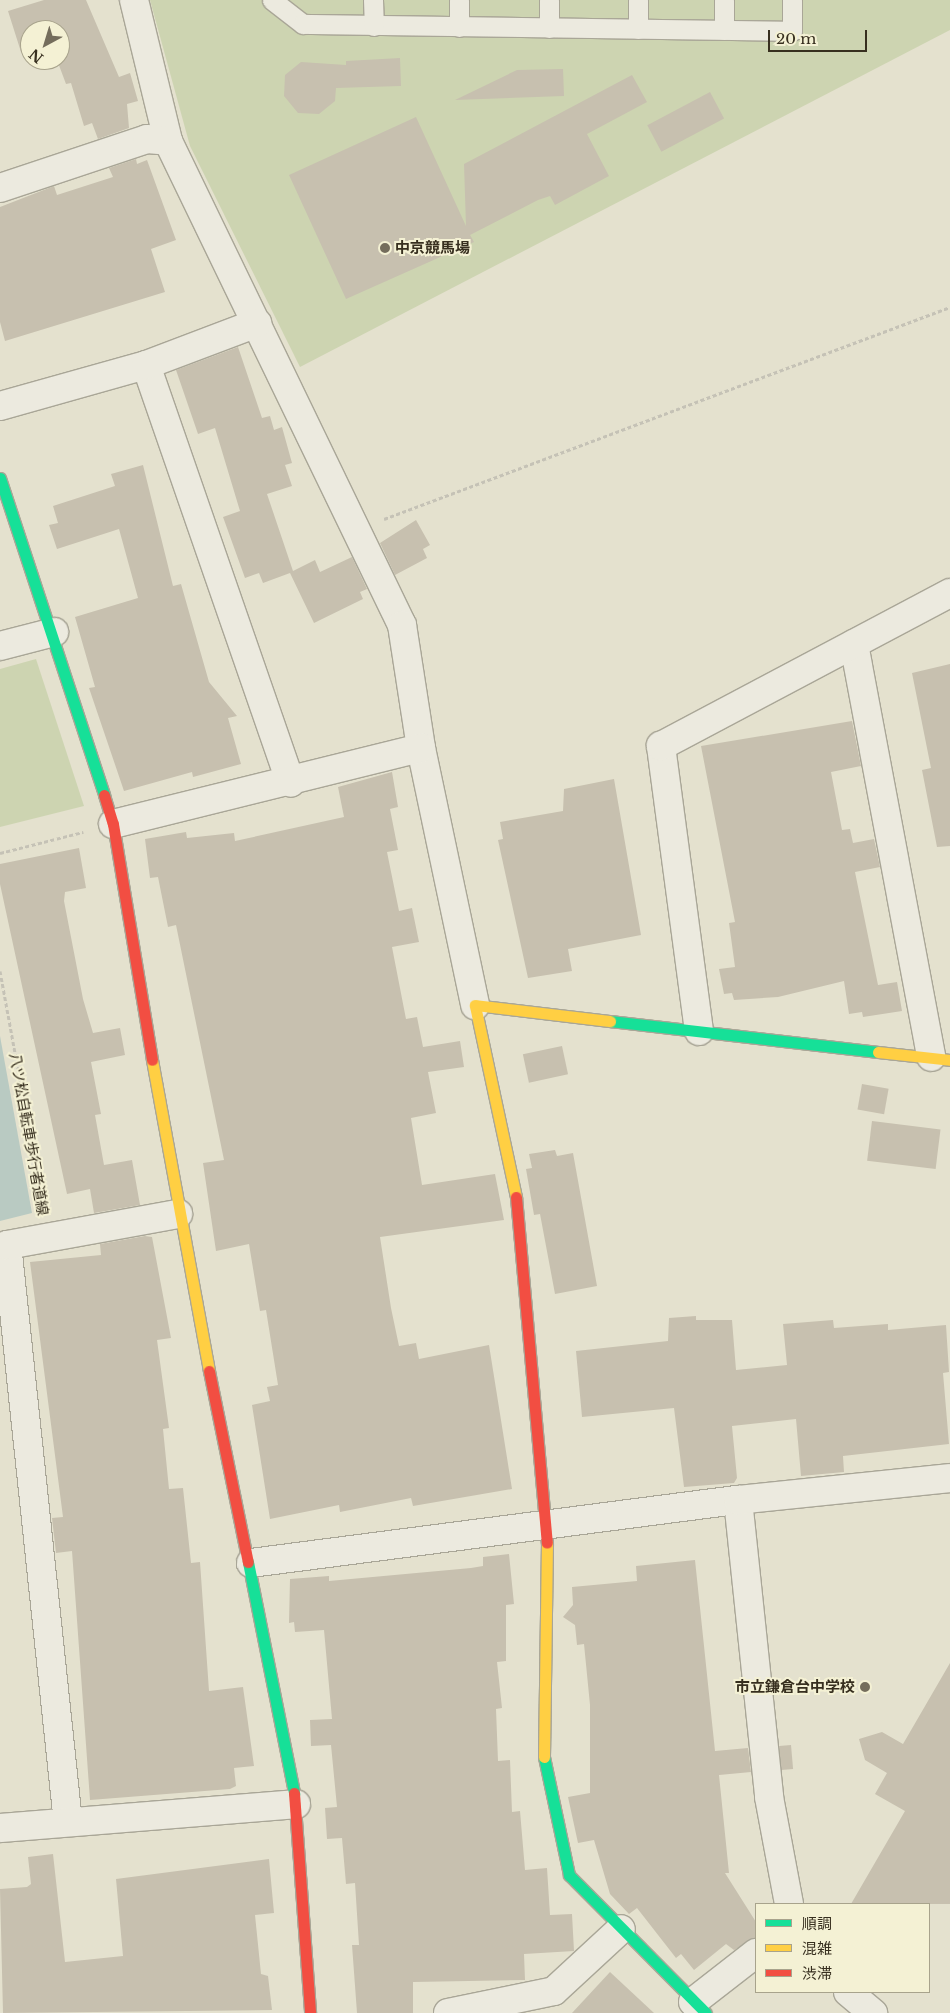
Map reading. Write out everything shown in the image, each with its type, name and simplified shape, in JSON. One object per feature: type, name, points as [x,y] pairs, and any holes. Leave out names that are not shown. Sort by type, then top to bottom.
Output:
[{"type":"street","points":[[134,0],[168,141],[258,323],[402,625],[421,748],[518,1207],[547,1524],[542,1750],[569,1875],[700,2007],[755,1954]]},
{"type":"street","points":[[0,188],[147,139],[168,141]]},
{"type":"street","points":[[0,406],[146,365],[258,323]]},
{"type":"street","points":[[146,365],[292,783]]},
{"type":"street","points":[[0,478],[54,632],[113,824],[178,1214],[251,1563],[296,1804],[310,2013]]},
{"type":"street","points":[[698,1031],[661,746],[950,593]]},
{"type":"street","points":[[0,646],[54,632]]},
{"type":"street","points":[[475,1005],[940,1059],[854,644]]},
{"type":"street","points":[[113,824],[292,783],[421,748]]},
{"type":"street","points":[[68,1822],[7,1245],[178,1214]]},
{"type":"street","points":[[251,1563],[738,1500],[950,1478]]},
{"type":"street","points":[[738,1500],[768,1797],[788,1903]]},
{"type":"street","points":[[0,1828],[296,1804]]},
{"type":"street","points":[[448,2013],[554,1991],[621,1929]]},
{"type":"street","points":[[849,1993],[873,2013]]},
{"type":"lane","points":[[272,0],[302,24],[792,31],[792,0]]},
{"type":"lane","points":[[374,0],[374,26]]},
{"type":"lane","points":[[459,0],[459,27]]},
{"type":"lane","points":[[549,0],[549,28]]},
{"type":"lane","points":[[638,0],[638,29]]},
{"type":"lane","points":[[724,0],[724,30]]},
{"type":"path","points":[[356,529],[950,306]]},
{"type":"path","points":[[0,853],[113,824]]},
{"type":"path","name":"八ツ松自転車歩行者道線","points":[[0,971],[48,1238]]},
{"type":"green space","name":"中京競馬場","points":[[150,0],[950,0],[950,30],[300,367],[190,146]]},
{"type":"green space","points":[[36,659],[84,806],[0,827],[0,669]]},
{"type":"shaded area","points":[[0,1036],[32,1213],[0,1221]]},
{"type":"building","points":[[44,0],[86,0],[119,77],[130,73],[138,101],[127,104],[129,128],[98,139],[92,123],[84,126],[71,83],[66,84],[61,70],[70,70],[70,20],[20,20],[20,49],[8,11]]},
{"type":"building","points":[[400,58],[401,86],[336,88],[335,101],[319,114],[298,113],[284,96],[285,75],[301,62],[346,65],[346,61]]},
{"type":"building","points":[[563,69],[564,96],[455,100],[517,70]]},
{"type":"building","points":[[632,75],[647,102],[587,134],[609,176],[555,205],[550,196],[538,200],[470,235],[474,242],[346,299],[289,175],[416,117],[466,226],[464,164]]},
{"type":"building","points":[[710,92],[724,118],[661,152],[647,125]]},
{"type":"building","points":[[136,159],[137,164],[147,160],[176,240],[151,249],[165,292],[5,341],[0,322],[0,207],[54,186],[57,195],[113,177],[109,168]]},
{"type":"building","points":[[238,347],[262,418],[270,416],[274,430],[282,427],[292,463],[285,465],[292,486],[267,494],[293,571],[315,560],[320,572],[352,557],[367,589],[360,592],[363,599],[314,623],[290,573],[263,583],[259,573],[245,578],[223,517],[240,511],[215,428],[198,434],[176,370]]},
{"type":"building","points":[[143,465],[173,586],[181,584],[209,682],[237,716],[228,718],[241,764],[193,777],[192,772],[124,791],[89,688],[95,687],[75,617],[138,598],[119,529],[57,549],[49,525],[58,523],[53,506],[115,486],[111,474]]},
{"type":"building","points":[[416,520],[430,545],[423,549],[427,558],[395,575],[380,543]]},
{"type":"building","points":[[950,664],[950,846],[937,847],[922,770],[931,768],[912,673]]},
{"type":"building","points":[[852,721],[861,766],[831,772],[842,830],[850,829],[853,843],[874,839],[880,867],[855,872],[878,985],[897,982],[902,1011],[863,1017],[862,1012],[849,1014],[844,981],[778,997],[734,1000],[732,993],[724,994],[719,969],[735,967],[729,923],[735,922],[701,746]]},
{"type":"building","points":[[392,772],[398,807],[390,809],[398,850],[387,852],[399,911],[412,908],[419,942],[392,947],[406,1019],[417,1017],[423,1047],[460,1041],[464,1067],[428,1072],[436,1113],[411,1118],[422,1185],[495,1174],[504,1220],[380,1237],[391,1308],[399,1346],[416,1343],[419,1359],[489,1345],[512,1489],[413,1506],[411,1498],[340,1512],[339,1505],[270,1519],[252,1405],[270,1401],[267,1387],[278,1385],[266,1310],[260,1311],[249,1244],[216,1251],[203,1163],[224,1160],[176,925],[168,927],[158,877],[150,878],[145,839],[186,832],[187,838],[234,833],[235,841],[344,817],[338,787]]},
{"type":"building","points":[[614,779],[641,935],[568,949],[572,971],[528,978],[498,840],[503,839],[500,822],[563,811],[564,789]]},
{"type":"building","points":[[79,848],[86,888],[65,892],[64,901],[83,999],[93,1033],[120,1028],[125,1055],[91,1062],[101,1114],[95,1115],[104,1165],[132,1160],[140,1205],[94,1213],[90,1189],[67,1194],[0,884],[0,864]]},
{"type":"building","points":[[562,1046],[568,1074],[529,1083],[523,1054]]},
{"type":"building","points":[[862,1084],[889,1089],[884,1114],[857,1110]]},
{"type":"building","points":[[872,1121],[940,1129],[936,1169],[867,1161]]},
{"type":"building","points":[[555,1150],[557,1156],[573,1153],[597,1286],[555,1294],[540,1214],[534,1215],[526,1169],[532,1168],[529,1154]]},
{"type":"building","points":[[145,1236],[152,1237],[171,1338],[157,1340],[169,1428],[163,1429],[169,1489],[183,1488],[191,1563],[200,1562],[209,1691],[243,1687],[254,1766],[234,1768],[236,1786],[230,1789],[90,1800],[72,1551],[56,1553],[52,1518],[63,1517],[30,1262],[101,1255],[100,1244]]},
{"type":"building","points":[[696,1316],[696,1320],[732,1320],[736,1370],[787,1365],[783,1324],[833,1320],[834,1328],[888,1324],[888,1330],[946,1325],[949,1372],[943,1373],[949,1444],[843,1456],[844,1472],[801,1476],[796,1419],[732,1426],[737,1478],[734,1483],[684,1487],[674,1408],[582,1417],[576,1351],[668,1341],[669,1318]]},
{"type":"building","points":[[509,1554],[514,1604],[506,1605],[506,1661],[497,1662],[502,1708],[496,1709],[498,1761],[510,1760],[512,1812],[520,1811],[525,1870],[547,1868],[550,1915],[572,1914],[574,1951],[524,1954],[525,1980],[413,1982],[413,2013],[357,2013],[352,1945],[359,1945],[355,1883],[346,1884],[342,1838],[327,1839],[325,1808],[337,1807],[331,1745],[311,1746],[310,1720],[332,1719],[324,1630],[295,1632],[294,1622],[289,1623],[290,1579],[329,1576],[329,1581],[471,1568],[483,1566],[483,1557]]},
{"type":"building","points":[[695,1560],[715,1751],[748,1748],[751,1772],[719,1775],[729,1873],[725,1873],[755,1920],[755,1939],[734,1950],[726,1944],[694,1970],[681,1954],[676,1958],[637,1908],[629,1914],[610,1894],[594,1840],[578,1843],[568,1797],[590,1793],[590,1705],[584,1644],[577,1645],[575,1625],[563,1617],[573,1605],[572,1587],[637,1581],[636,1566]]},
{"type":"building","points":[[950,1663],[950,1904],[852,1903],[905,1811],[875,1794],[887,1773],[865,1760],[859,1739],[882,1732],[903,1744]]},
{"type":"building","points":[[791,1745],[793,1769],[781,1770],[779,1746]]},
{"type":"building","points":[[53,1854],[65,1962],[123,1956],[116,1879],[269,1859],[274,1913],[255,1915],[261,1974],[268,1976],[272,2010],[3,2013],[0,1889],[27,1887],[31,1884],[28,1857]]},
{"type":"building","points":[[610,1972],[654,2013],[572,2013]]},
{"type":"traffic: fast","points":[[0,478],[104,795]]},
{"type":"traffic: fast","points":[[610,1021],[878,1052]]},
{"type":"traffic: fast","points":[[248,1562],[294,1793]]},
{"type":"traffic: fast","points":[[544,1757],[569,1875],[706,2013]]},
{"type":"traffic: slow","points":[[516,1197],[475,1005],[610,1021]]},
{"type":"traffic: slow","points":[[878,1052],[950,1060]]},
{"type":"traffic: slow","points":[[152,1060],[209,1371]]},
{"type":"traffic: slow","points":[[544,1757],[547,1543]]},
{"type":"traffic: jam","points":[[104,795],[113,824],[152,1060]]},
{"type":"traffic: jam","points":[[516,1197],[547,1543]]},
{"type":"traffic: jam","points":[[209,1371],[248,1562]]},
{"type":"traffic: jam","points":[[294,1793],[310,2013]]},
{"type":"place","name":"中京競馬場","points":[[385,248]]},
{"type":"place","name":"市立鎌倉台中学校","points":[[865,1687]]}]
